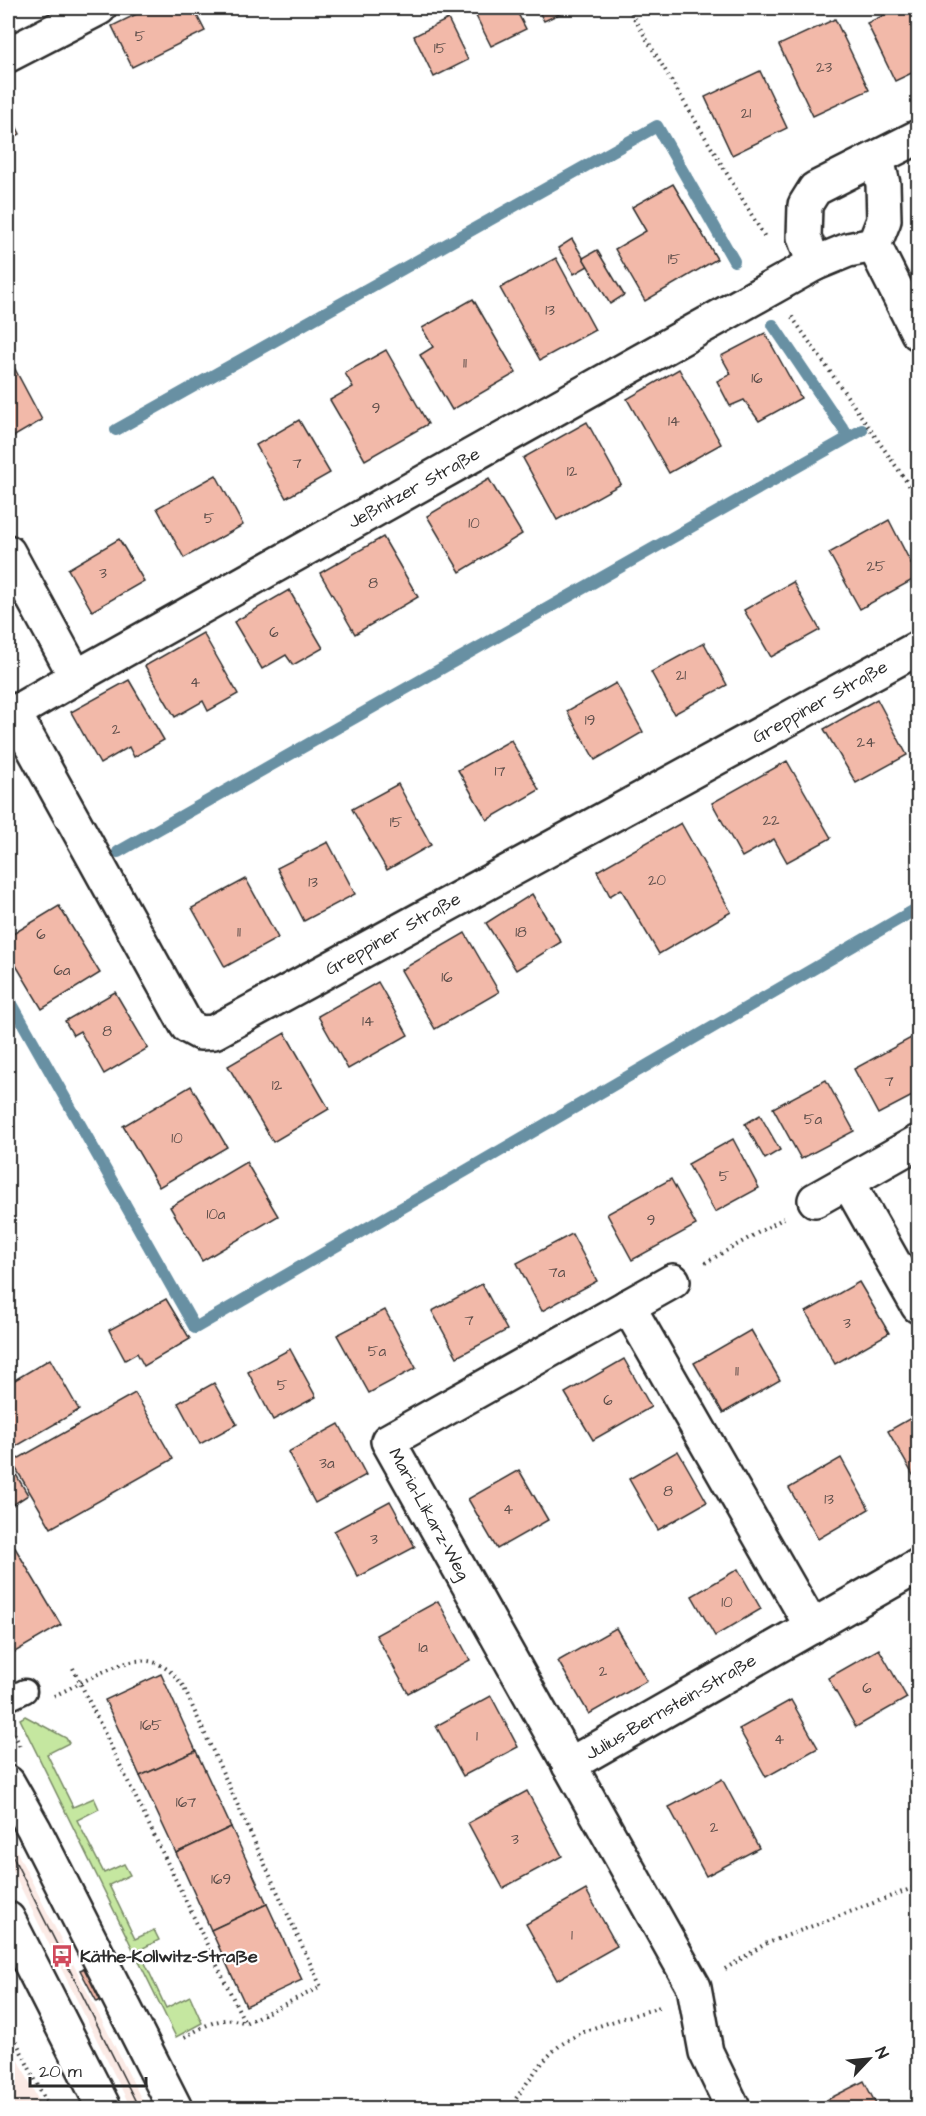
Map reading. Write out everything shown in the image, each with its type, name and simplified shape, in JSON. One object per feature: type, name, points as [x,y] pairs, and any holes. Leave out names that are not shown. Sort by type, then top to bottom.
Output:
[{"type":"street","points":[[8,55],[99,8]]},
{"type":"street","points":[[792,276],[804,237],[805,205],[815,189],[918,137]]},
{"type":"street","points":[[877,159],[883,184],[884,219],[874,245],[918,333]]},
{"type":"street","name":"Jeßnitzer Straße","points":[[11,715],[792,276],[848,250],[874,245]]},
{"type":"street","points":[[8,552],[76,677]]},
{"type":"street","name":"Greppiner Straße","points":[[11,715],[187,1026],[200,1033],[214,1032],[918,648]]},
{"type":"street","points":[[815,1200],[918,1142]]},
{"type":"street","points":[[848,1182],[918,1306]]},
{"type":"street","name":"Maria-Likarz-Weg","points":[[569,1765],[388,1441],[673,1281]]},
{"type":"street","points":[[628,1306],[812,1627]]},
{"type":"street","name":"Julius-Bernstein-Straße","points":[[733,2109],[706,2052],[694,1988],[569,1765],[918,1566]]},
{"type":"street","points":[[8,1783],[34,1829],[175,2109]]},
{"type":"street","points":[[8,1919],[104,2109]]},
{"type":"street","points":[[8,1931],[32,2007],[84,2109]]},
{"type":"path","points":[[628,8],[792,276],[918,498]]},
{"type":"path","points":[[673,1281],[815,1200]]},
{"type":"path","points":[[46,1701],[129,1661],[153,1662],[164,1666],[174,1674],[183,1686],[321,1987],[245,2023],[225,2019],[214,2021],[173,2043]]},
{"type":"path","points":[[73,1668],[245,2023]]},
{"type":"path","points":[[509,2109],[545,2059],[562,2044],[600,2026],[678,2000],[765,1944],[918,1887]]},
{"type":"path","points":[[8,2025],[49,2109]]},
{"type":"shaded area","points":[[8,1833],[146,2108],[131,2108],[8,1862]]},
{"type":"shaded area","points":[[8,2038],[42,2108],[8,2108]]},
{"type":"green space","points":[[25,1716],[66,1738],[69,1743],[47,1754],[73,1807],[94,1798],[99,1809],[77,1820],[104,1873],[124,1864],[130,1875],[109,1885],[135,1939],[154,1930],[159,1940],[139,1950],[166,2008],[190,1996],[202,2023],[176,2037],[20,1719]]},
{"type":"building","points":[[149,8],[193,8],[205,31],[132,67],[112,26]]},
{"type":"building","points":[[225,8],[239,8],[228,13]]},
{"type":"building","points":[[472,8],[515,8],[526,29],[491,46]]},
{"type":"building","points":[[537,8],[572,8],[544,21]]},
{"type":"building","points":[[899,8],[916,8],[918,12],[918,70],[895,81],[867,23]]},
{"type":"building","points":[[448,19],[468,60],[434,77],[414,36]]},
{"type":"building","points":[[835,19],[869,90],[813,116],[779,45]]},
{"type":"building","points":[[760,71],[787,128],[732,155],[705,97]]},
{"type":"building","points":[[8,109],[20,134],[8,141]]},
{"type":"building","points":[[673,184],[717,259],[645,301],[615,249],[646,231],[632,207]]},
{"type":"building","points":[[572,239],[588,266],[574,274],[558,248]]},
{"type":"building","points":[[597,250],[624,295],[610,304],[583,258]]},
{"type":"building","points":[[556,258],[595,330],[540,360],[500,288]]},
{"type":"building","points":[[473,299],[516,373],[452,410],[420,355],[433,347],[422,328]]},
{"type":"building","points":[[765,333],[801,398],[759,421],[744,400],[730,406],[717,381],[731,374],[721,356]]},
{"type":"building","points":[[386,350],[428,424],[365,460],[330,400],[353,387],[345,373]]},
{"type":"building","points":[[8,356],[42,420],[8,440]]},
{"type":"building","points":[[679,369],[721,444],[669,473],[627,399]]},
{"type":"building","points":[[299,420],[330,473],[286,498],[256,445]]},
{"type":"building","points":[[587,422],[621,484],[557,520],[523,458]]},
{"type":"building","points":[[216,475],[243,525],[184,558],[157,508]]},
{"type":"building","points":[[489,479],[522,534],[460,572],[427,516]]},
{"type":"building","points":[[889,520],[918,577],[860,609],[829,553]]},
{"type":"building","points":[[383,537],[418,597],[355,634],[320,573]]},
{"type":"building","points":[[119,539],[144,581],[92,611],[68,569]]},
{"type":"building","points":[[793,582],[820,630],[771,657],[744,610]]},
{"type":"building","points":[[289,590],[323,648],[293,665],[286,655],[262,669],[234,622]]},
{"type":"building","points":[[203,633],[238,694],[208,711],[203,701],[175,717],[145,666]]},
{"type":"building","points":[[704,643],[727,685],[674,714],[651,672]]},
{"type":"building","points":[[129,680],[164,740],[134,757],[129,747],[100,764],[71,712]]},
{"type":"building","points":[[616,683],[643,732],[595,760],[567,711]]},
{"type":"building","points":[[877,699],[907,755],[856,783],[824,729]]},
{"type":"building","points":[[511,740],[539,790],[487,820],[458,770]]},
{"type":"building","points":[[787,761],[831,838],[787,862],[774,839],[742,857],[712,803]]},
{"type":"building","points":[[398,784],[431,845],[387,870],[352,809]]},
{"type":"building","points":[[681,823],[731,912],[659,954],[621,889],[610,896],[597,871]]},
{"type":"building","points":[[328,842],[355,894],[304,921],[277,868]]},
{"type":"building","points":[[246,879],[278,938],[225,967],[192,908]]},
{"type":"building","points":[[532,894],[561,942],[516,970],[486,923]]},
{"type":"building","points":[[59,906],[100,973],[42,1009],[8,952],[8,937]]},
{"type":"building","points":[[465,933],[499,992],[435,1029],[401,970]]},
{"type":"building","points":[[378,982],[408,1035],[348,1069],[318,1016]]},
{"type":"building","points":[[115,992],[148,1048],[104,1074],[80,1031],[73,1035],[65,1021]]},
{"type":"building","points":[[285,1033],[329,1109],[273,1142],[228,1066]]},
{"type":"building","points":[[911,1038],[918,1052],[918,1093],[878,1114],[854,1069]]},
{"type":"building","points":[[826,1080],[854,1131],[801,1159],[773,1108]]},
{"type":"building","points":[[191,1086],[227,1147],[159,1187],[123,1126]]},
{"type":"building","points":[[760,1115],[780,1150],[765,1159],[745,1124]]},
{"type":"building","points":[[733,1139],[759,1188],[715,1212],[688,1164]]},
{"type":"building","points":[[246,1162],[278,1216],[202,1261],[170,1207]]},
{"type":"building","points":[[671,1179],[696,1225],[632,1260],[607,1214]]},
{"type":"building","points":[[572,1234],[597,1281],[542,1311],[517,1263]]},
{"type":"building","points":[[859,1282],[889,1333],[835,1364],[806,1312]]},
{"type":"building","points":[[482,1284],[507,1330],[457,1357],[432,1311]]},
{"type":"building","points":[[166,1299],[190,1339],[144,1366],[137,1353],[125,1360],[109,1330]]},
{"type":"building","points":[[385,1310],[416,1368],[369,1393],[337,1335]]},
{"type":"building","points":[[751,1330],[780,1380],[723,1413],[694,1363]]},
{"type":"building","points":[[290,1349],[316,1397],[273,1420],[248,1372]]},
{"type":"building","points":[[50,1359],[79,1410],[8,1451],[8,1384]]},
{"type":"building","points":[[624,1359],[651,1407],[593,1440],[565,1393]]},
{"type":"building","points":[[214,1383],[237,1424],[200,1444],[178,1403]]},
{"type":"building","points":[[135,1393],[173,1459],[51,1528],[12,1462]]},
{"type":"building","points":[[918,1414],[918,1481],[917,1482],[888,1431]]},
{"type":"building","points":[[339,1424],[366,1475],[315,1503],[288,1452]]},
{"type":"building","points":[[678,1451],[707,1502],[658,1530],[629,1479]]},
{"type":"building","points":[[841,1458],[869,1509],[818,1539],[789,1488]]},
{"type":"building","points":[[8,1461],[28,1495],[8,1508]]},
{"type":"building","points":[[519,1470],[548,1520],[497,1549],[468,1499]]},
{"type":"building","points":[[390,1501],[415,1547],[358,1577],[334,1531]]},
{"type":"building","points":[[14,1546],[61,1625],[8,1656],[8,1550]]},
{"type":"building","points":[[738,1569],[761,1609],[715,1636],[692,1596]]},
{"type":"building","points":[[438,1601],[470,1660],[408,1693],[376,1635]]},
{"type":"building","points":[[616,1628],[647,1681],[589,1714],[558,1661]]},
{"type":"building","points":[[879,1649],[907,1698],[856,1727],[828,1678]]},
{"type":"building","points":[[161,1674],[196,1751],[140,1776],[105,1700]]},
{"type":"building","points":[[491,1696],[518,1747],[463,1776],[436,1726]]},
{"type":"building","points":[[791,1700],[818,1748],[766,1777],[739,1729]]},
{"type":"building","points":[[196,1751],[231,1827],[176,1853],[140,1776]]},
{"type":"building","points":[[722,1779],[759,1848],[706,1876],[669,1807]]},
{"type":"building","points":[[527,1791],[562,1856],[503,1888],[468,1823]]},
{"type":"building","points":[[231,1827],[267,1904],[211,1930],[176,1853]]},
{"type":"building","points":[[586,1890],[617,1946],[557,1980],[526,1924]]},
{"type":"building","points":[[267,1904],[302,1980],[246,2006],[211,1930]]},
{"type":"building","points":[[90,1966],[105,1998],[97,2002],[80,1970]]},
{"type":"building","points":[[864,2081],[878,2108],[811,2108]]},
{"type":"waterway","points":[[116,430],[657,126],[734,261]]},
{"type":"waterway","points":[[773,325],[848,436]]},
{"type":"waterway","points":[[118,852],[862,430]]},
{"type":"waterway","points":[[8,997],[195,1328],[918,908]]},
{"type":"tram line","points":[[8,1847],[139,2108]]},
{"type":"place","name":"Käthe-Kollwitz-Straße","points":[[62,1956]]}]
